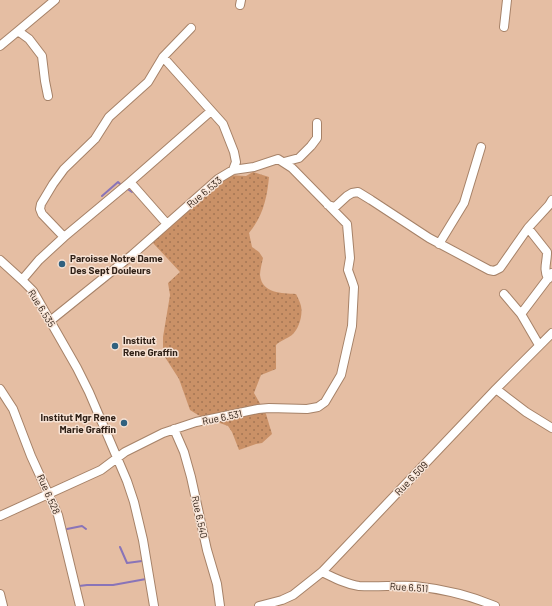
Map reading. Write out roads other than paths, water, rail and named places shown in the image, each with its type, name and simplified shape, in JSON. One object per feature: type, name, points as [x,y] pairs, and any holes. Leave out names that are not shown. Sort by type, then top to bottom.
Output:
[{"type":"street","points":[[0,46],[55,0]]},
{"type":"street","points":[[504,27],[508,0]]},
{"type":"street","points":[[64,237],[42,214],[40,209],[41,204],[53,184],[64,169],[95,139],[109,118],[148,82],[163,57],[191,28]]},
{"type":"street","points":[[18,31],[29,39],[42,56],[48,96]]},
{"type":"street","points":[[163,57],[223,124],[234,152],[236,162],[233,170]]},
{"type":"street","name":"Rue 6.535","points":[[154,606],[145,546],[131,492],[89,392],[33,291],[22,280],[39,260],[64,237],[211,111]]},
{"type":"street","name":"Rue 6.533","points":[[50,321],[132,255],[218,179],[233,170],[254,167],[278,159],[284,162],[299,158],[317,138],[317,123]]},
{"type":"street","points":[[438,244],[464,203],[481,147]]},
{"type":"street","points":[[284,162],[298,173],[328,205],[336,207],[347,196],[358,192],[438,244],[489,270],[494,271],[500,268],[528,228],[552,200]]},
{"type":"street","points":[[130,182],[167,224]]},
{"type":"street","name":"Rue 6.531","points":[[0,516],[101,470],[135,447],[174,429],[196,422],[258,409],[307,409],[318,407],[325,402],[341,375],[352,326],[354,287],[348,270],[350,258],[347,224],[328,205]]},
{"type":"street","points":[[521,314],[550,276],[545,272],[544,267],[547,252],[528,228]]},
{"type":"street","points":[[0,260],[22,280]]},
{"type":"street","points":[[504,294],[521,314],[539,345]]},
{"type":"street","name":"Rue 6.509","points":[[259,606],[282,600],[293,595],[322,572],[496,389],[552,333]]},
{"type":"street","name":"Rue 6.528","points":[[0,389],[13,410],[58,515],[80,606]]},
{"type":"street","points":[[496,389],[526,412],[552,428]]},
{"type":"street","name":"Rue 6.540","points":[[174,429],[184,452],[191,477],[207,550],[218,584],[220,606]]},
{"type":"street","name":"Rue 6.511","points":[[322,572],[348,583],[360,586],[413,586],[469,596],[495,606]]},
{"type":"street","points":[[0,594],[3,606]]},
{"type":"waterway","points":[[102,196],[118,182],[122,186]]},
{"type":"waterway","points":[[126,188],[132,192]]},
{"type":"waterway","points":[[67,529],[82,526],[86,529]]},
{"type":"waterway","points":[[120,547],[127,563],[142,561]]},
{"type":"waterway","points":[[79,586],[113,585],[146,579]]},
{"type":"place","name":"Paroisse Notre Dame Des Sept Douleurs","points":[[62,264]]},
{"type":"place","name":"Institut Rene Graffin","points":[[115,346]]},
{"type":"place","name":"Institut Mgr Rene Marie Graffin","points":[[124,423]]}]
